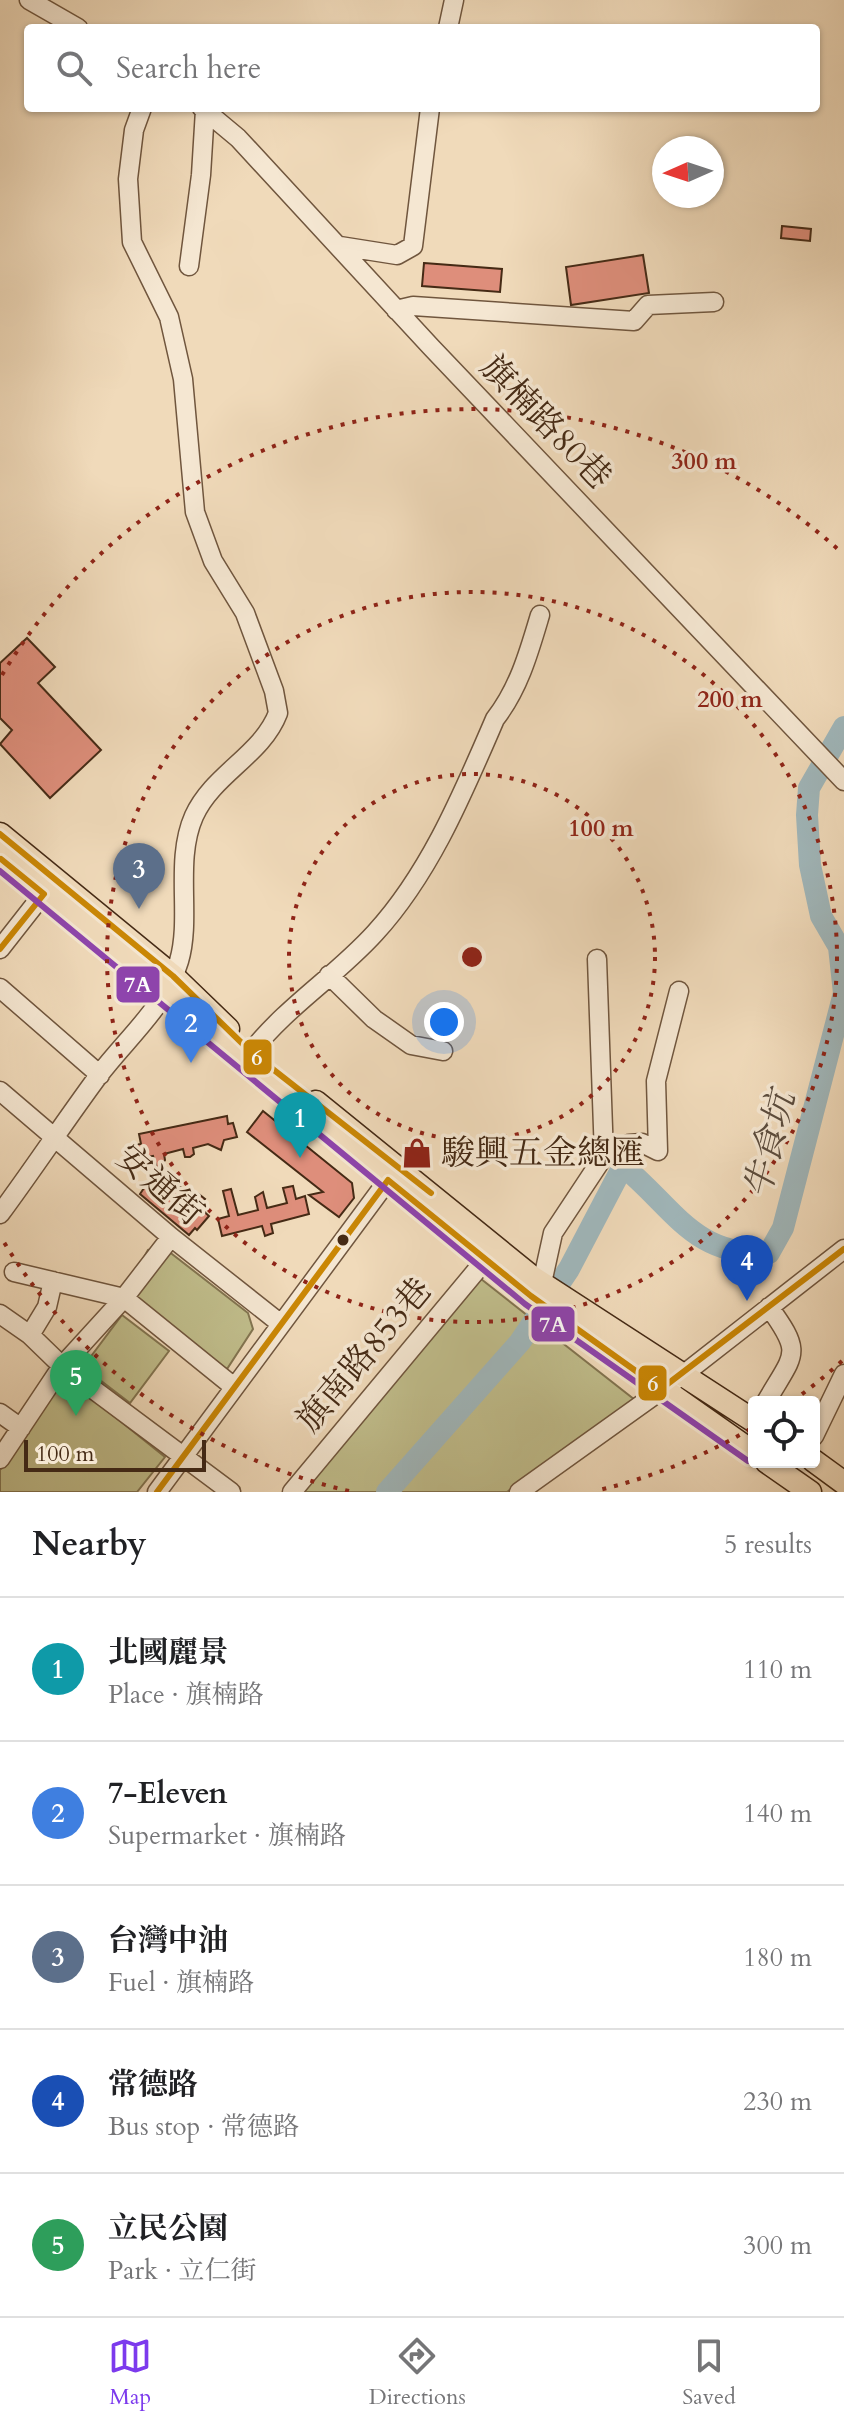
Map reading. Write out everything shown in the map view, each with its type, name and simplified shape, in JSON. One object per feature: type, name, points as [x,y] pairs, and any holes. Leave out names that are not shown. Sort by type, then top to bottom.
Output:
[{"type":"main road","points":[[0,834],[49,886],[393,1173],[661,1389],[748,1449]]},
{"type":"main road","points":[[0,858],[49,886]]},
{"type":"main road","points":[[169,986],[393,1173],[486,1259],[536,1286]]},
{"type":"main road","points":[[570,1314],[684,1374],[748,1417]]},
{"type":"main road","points":[[820,1465],[844,1483]]},
{"type":"main road","points":[[776,1468],[810,1492]]},
{"type":"street","points":[[29,0],[71,24]]},
{"type":"street","points":[[449,24],[454,0]]},
{"type":"street","points":[[0,1214],[100,1075],[169,986],[180,959],[183,870],[194,816],[211,786],[263,737],[278,713],[274,691],[245,613],[213,561],[195,512],[183,379],[169,317],[132,242],[128,179],[134,130],[141,112]]},
{"type":"street","points":[[189,266],[201,175],[204,112]]},
{"type":"street","name":"旗楠路80巷","points":[[208,112],[238,138],[396,310],[840,778]]},
{"type":"street","points":[[340,246],[397,255],[413,246],[430,112]]},
{"type":"street","points":[[396,310],[413,306],[634,321],[648,305],[714,302]]},
{"type":"street","points":[[251,1052],[276,1020],[378,930],[421,873],[495,719],[509,701],[528,659],[540,615]]},
{"type":"street","points":[[0,949],[49,886]]},
{"type":"street","points":[[597,959],[604,1156]]},
{"type":"street","points":[[329,975],[374,1019],[411,1045],[443,1051]]},
{"type":"street","points":[[0,988],[100,1075]]},
{"type":"street","points":[[536,1286],[544,1274],[553,1233],[604,1156],[629,1144],[642,1143],[658,1151],[656,1081],[679,991]]},
{"type":"street","name":"安通街","points":[[0,1091],[171,1237],[281,1324]]},
{"type":"street","points":[[157,1492],[393,1173]]},
{"type":"street","points":[[0,1459],[62,1366],[124,1298],[171,1237]]},
{"type":"street","points":[[519,1492],[684,1374],[844,1249]]},
{"type":"street","name":"旗南路853巷","points":[[292,1492],[486,1259]]},
{"type":"street","points":[[14,1272],[124,1298],[234,1387]]},
{"type":"street","points":[[30,1335],[47,1307],[53,1281]]},
{"type":"street","points":[[769,1307],[791,1337],[792,1349],[791,1358],[769,1396]]},
{"type":"street","points":[[0,1314],[30,1335],[62,1366],[231,1492]]},
{"type":"street","points":[[820,1424],[844,1374]]},
{"type":"street","points":[[0,1413],[21,1428]]},
{"type":"shaded area","points":[[163,1247],[248,1313],[253,1329],[227,1369],[213,1365],[127,1288],[148,1250]]},
{"type":"shaded area","points":[[476,1275],[635,1400],[507,1492],[302,1492]]},
{"type":"shaded area","points":[[122,1315],[169,1351],[130,1403],[83,1367]]},
{"type":"shaded area","points":[[64,1376],[165,1457],[137,1492],[0,1492],[0,1470]]},
{"type":"building","points":[[782,226],[811,229],[810,241],[781,238]]},
{"type":"building","points":[[643,255],[649,293],[571,305],[566,267]]},
{"type":"building","points":[[424,263],[502,269],[500,292],[422,286]]},
{"type":"building","points":[[27,638],[55,667],[38,683],[101,750],[50,798],[0,744],[12,730],[0,718],[0,663]]},
{"type":"building","points":[[263,1111],[352,1183],[354,1198],[339,1217],[309,1195],[323,1192],[247,1132]]},
{"type":"building","points":[[227,1116],[228,1124],[233,1123],[237,1137],[224,1140],[221,1150],[208,1144],[193,1148],[194,1154],[190,1157],[185,1157],[183,1149],[164,1154],[165,1160],[158,1171],[153,1156],[137,1159],[134,1145],[141,1144],[139,1134]]},
{"type":"building","points":[[154,1173],[177,1176],[186,1204],[196,1192],[205,1199],[199,1207],[209,1216],[197,1230],[195,1228],[189,1235],[140,1194]]},
{"type":"building","points":[[293,1186],[296,1199],[305,1196],[309,1214],[271,1224],[273,1233],[265,1236],[262,1226],[222,1236],[218,1219],[229,1216],[223,1191],[231,1189],[238,1215],[258,1210],[255,1197],[263,1192],[267,1208],[287,1203],[283,1188]]},
{"type":"waterway","name":"牛食坑","points":[[387,1492],[520,1342],[569,1269],[623,1166],[687,1227],[704,1239],[743,1252],[769,1253],[783,1228],[844,993],[839,947],[821,916],[810,865],[807,815],[809,788],[844,727]]},
{"type":"transit line","name":"6","points":[[0,834],[173,976],[251,1052],[431,1193]]},
{"type":"transit line","name":"6","points":[[0,949],[44,894],[1,859]]},
{"type":"transit line","name":"7A","points":[[0,871],[525,1304],[748,1461]]},
{"type":"transit line","name":"6","points":[[157,1492],[388,1180],[531,1296],[661,1389],[844,1249]]},
{"type":"place","name":"台灣中油","points":[[139,909]]},
{"type":"place","name":"7-Eleven","points":[[191,1063]]},
{"type":"place","name":"駿興五金總匯","points":[[417,1153]]},
{"type":"place","name":"北國麗景","points":[[300,1158]]},
{"type":"place","name":"常德路","points":[[747,1301]]},
{"type":"place","name":"立民公園","points":[[76,1416]]}]
